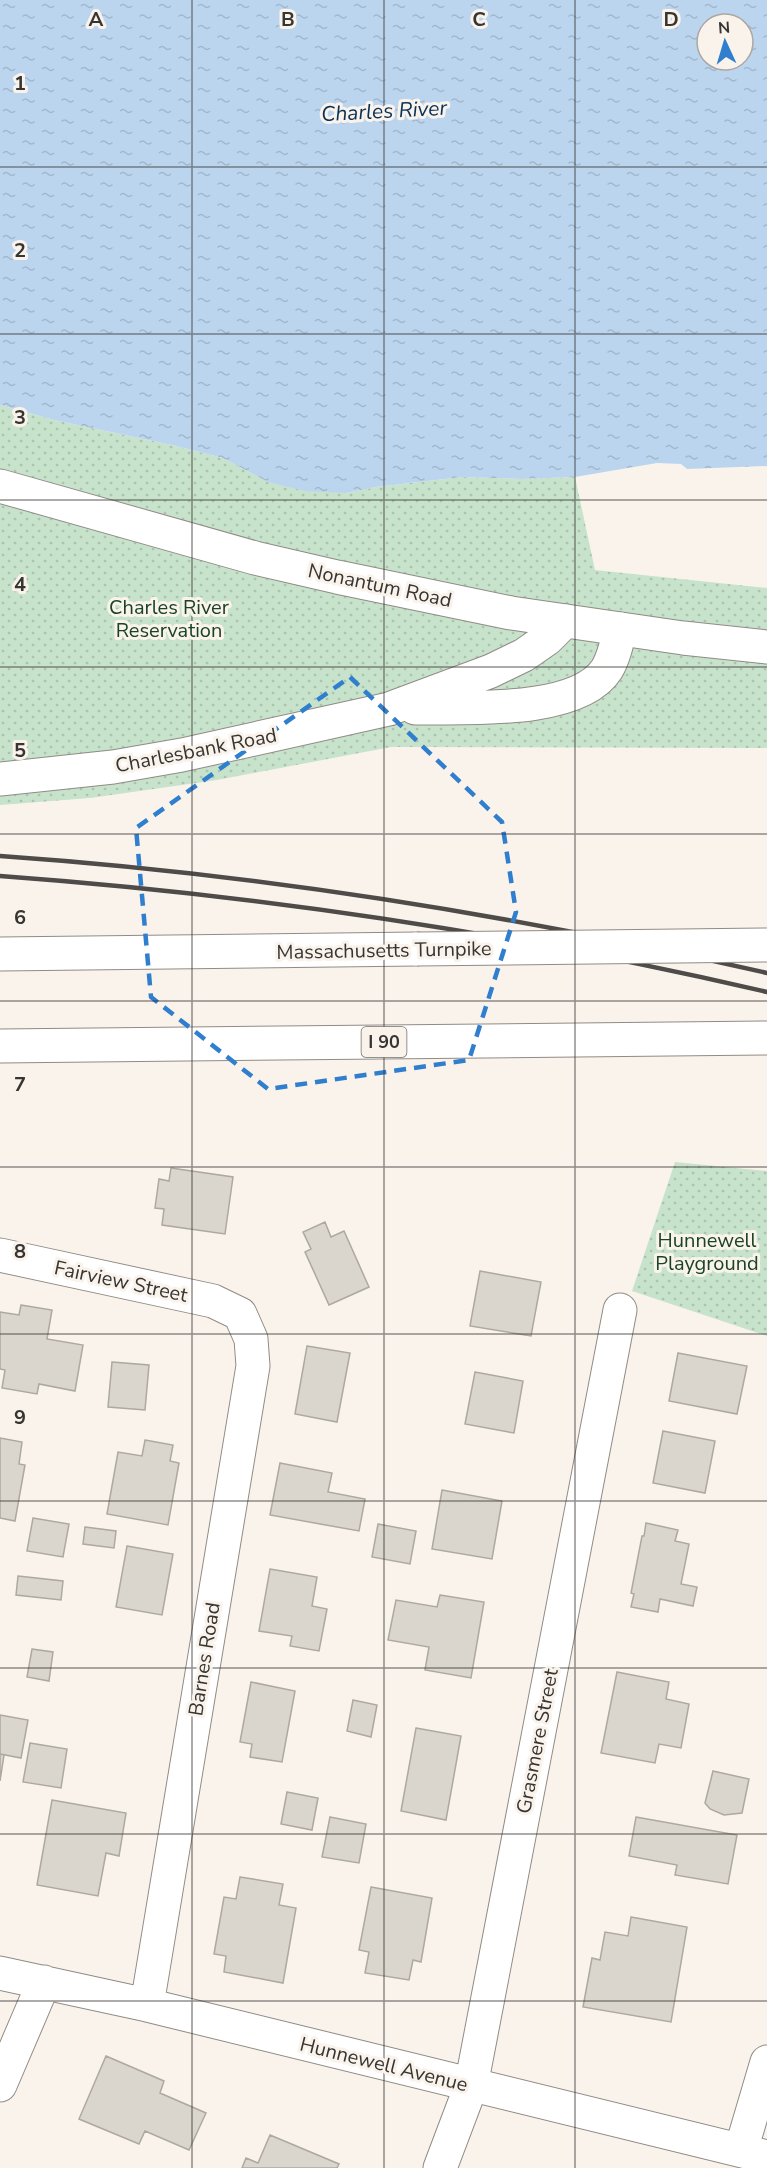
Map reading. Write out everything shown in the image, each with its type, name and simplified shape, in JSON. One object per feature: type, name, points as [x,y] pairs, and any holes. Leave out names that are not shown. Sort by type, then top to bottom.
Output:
[{"type":"main road","name":"Nonantum Road","points":[[0,486],[255,558],[490,609],[620,629],[767,647]]},
{"type":"main road","name":"Charlesbank Road","points":[[0,779],[113,766],[182,755],[389,709],[491,672],[524,655],[547,639],[565,621]]},
{"type":"main road","name":"Charlesbank Road","points":[[389,709],[516,706],[569,696],[590,685],[607,670],[615,651],[620,629]]},
{"type":"main road","name":"Massachusetts Turnpike","points":[[0,954],[767,945]]},
{"type":"main road","name":"I 90","points":[[0,1046],[767,1038]]},
{"type":"main road","name":"Fairview Street","points":[[0,1255],[213,1301],[240,1314]]},
{"type":"main road","name":"Grasmere Street","points":[[440,2168],[471,2086],[620,1310]]},
{"type":"main road","name":"Barnes Road","points":[[147,2006],[253,1366],[251,1339],[240,1314]]},
{"type":"main road","name":"Hunnewell Avenue","points":[[0,1973],[147,2006],[754,2153]]},
{"type":"main road","points":[[0,2085],[44,1982]]},
{"type":"main road","points":[[754,2153],[767,2062]]},
{"type":"highlighted area","points":[[350,677],[502,822],[516,912],[469,1060],[268,1089],[151,997],[136,828]]},
{"type":"green space","name":"Charles River Reservation","points":[[0,405],[54,420],[223,458],[268,482],[346,493],[376,487],[462,477],[522,479],[575,477],[595,570],[767,588],[767,748],[391,747],[217,780],[90,798],[0,805]]},
{"type":"green space","name":"Hunnewell Playground","points":[[675,1162],[767,1171],[767,1336],[632,1291]]},
{"type":"water","name":"Charles River","points":[[0,0],[767,0],[767,466],[687,469],[681,464],[657,463],[575,477],[522,479],[462,477],[376,487],[346,493],[305,491],[268,482],[223,458],[54,420],[0,405]]},
{"type":"building","points":[[171,1168],[233,1177],[225,1234],[162,1225],[164,1209],[155,1208],[159,1179],[169,1181]]},
{"type":"building","points":[[325,1222],[331,1237],[344,1231],[369,1287],[329,1305],[305,1252],[311,1249],[303,1232]]},
{"type":"building","points":[[480,1271],[541,1282],[531,1336],[470,1326]]},
{"type":"building","points":[[21,1305],[52,1310],[47,1339],[83,1345],[75,1391],[39,1384],[37,1394],[2,1388],[5,1370],[0,1369],[0,1312],[19,1315]]},
{"type":"building","points":[[307,1346],[350,1353],[337,1422],[295,1414]]},
{"type":"building","points":[[678,1353],[747,1366],[737,1414],[669,1401]]},
{"type":"building","points":[[112,1362],[149,1365],[145,1410],[108,1407]]},
{"type":"building","points":[[475,1372],[523,1381],[514,1433],[465,1424]]},
{"type":"building","points":[[663,1431],[715,1441],[705,1493],[653,1483]]},
{"type":"building","points":[[0,1438],[22,1442],[19,1464],[25,1465],[15,1521],[0,1518]]},
{"type":"building","points":[[145,1440],[173,1445],[170,1461],[179,1463],[168,1525],[107,1514],[118,1452],[142,1456]]},
{"type":"building","points":[[280,1463],[332,1473],[328,1492],[365,1499],[359,1531],[270,1515]]},
{"type":"building","points":[[442,1490],[502,1501],[492,1559],[432,1549]]},
{"type":"building","points":[[33,1518],[69,1524],[63,1557],[27,1551]]},
{"type":"building","points":[[646,1523],[678,1530],[675,1541],[689,1544],[681,1584],[697,1587],[693,1606],[660,1599],[658,1612],[631,1607],[634,1594],[631,1593]]},
{"type":"building","points":[[378,1524],[416,1531],[410,1564],[372,1557]]},
{"type":"building","points":[[85,1527],[116,1531],[114,1548],[83,1544]]},
{"type":"building","points":[[127,1546],[173,1554],[162,1615],[116,1607]]},
{"type":"building","points":[[270,1569],[317,1577],[312,1606],[327,1609],[319,1651],[290,1646],[292,1636],[259,1631]]},
{"type":"building","points":[[18,1576],[63,1581],[61,1600],[16,1595]]},
{"type":"building","points":[[440,1595],[484,1602],[471,1678],[425,1670],[429,1647],[388,1640],[396,1600],[437,1607]]},
{"type":"building","points":[[32,1649],[53,1652],[49,1681],[27,1677]]},
{"type":"building","points":[[617,1672],[669,1682],[666,1699],[689,1704],[681,1748],[659,1744],[655,1763],[601,1753]]},
{"type":"building","points":[[251,1682],[295,1691],[282,1762],[250,1757],[252,1744],[240,1742]]},
{"type":"building","points":[[353,1700],[377,1705],[371,1737],[347,1731]]},
{"type":"building","points":[[0,1715],[28,1720],[21,1758],[0,1754]]},
{"type":"building","points":[[416,1728],[461,1736],[446,1820],[401,1811]]},
{"type":"building","points":[[30,1743],[67,1749],[61,1788],[23,1782]]},
{"type":"building","points":[[0,1754],[4,1755],[0,1781]]},
{"type":"building","points":[[713,1771],[749,1779],[742,1813],[724,1815],[710,1809],[705,1803]]},
{"type":"building","points":[[287,1792],[318,1798],[312,1830],[281,1824]]},
{"type":"building","points":[[52,1800],[126,1813],[119,1856],[106,1853],[98,1896],[37,1885]]},
{"type":"building","points":[[330,1817],[366,1824],[359,1863],[322,1857]]},
{"type":"building","points":[[636,1817],[737,1835],[728,1884],[675,1875],[677,1865],[629,1856]]},
{"type":"building","points":[[240,1877],[283,1884],[279,1905],[296,1908],[283,1983],[224,1972],[226,1956],[214,1954],[224,1897],[236,1899]]},
{"type":"building","points":[[371,1887],[432,1898],[421,1962],[413,1960],[409,1980],[365,1973],[369,1952],[359,1950]]},
{"type":"building","points":[[631,1917],[687,1927],[671,2022],[583,2007],[592,1958],[600,1960],[605,1932],[628,1936]]},
{"type":"building","points":[[106,2056],[164,2081],[160,2093],[206,2113],[189,2150],[145,2131],[139,2144],[79,2119]]},
{"type":"building","points":[[270,2135],[339,2164],[337,2168],[242,2168],[246,2158],[258,2163]]},
{"type":"railway","points":[[0,856],[194,874],[386,900],[577,933],[767,973]]},
{"type":"railway","points":[[0,876],[194,894],[386,919],[577,952],[767,992]]}]
